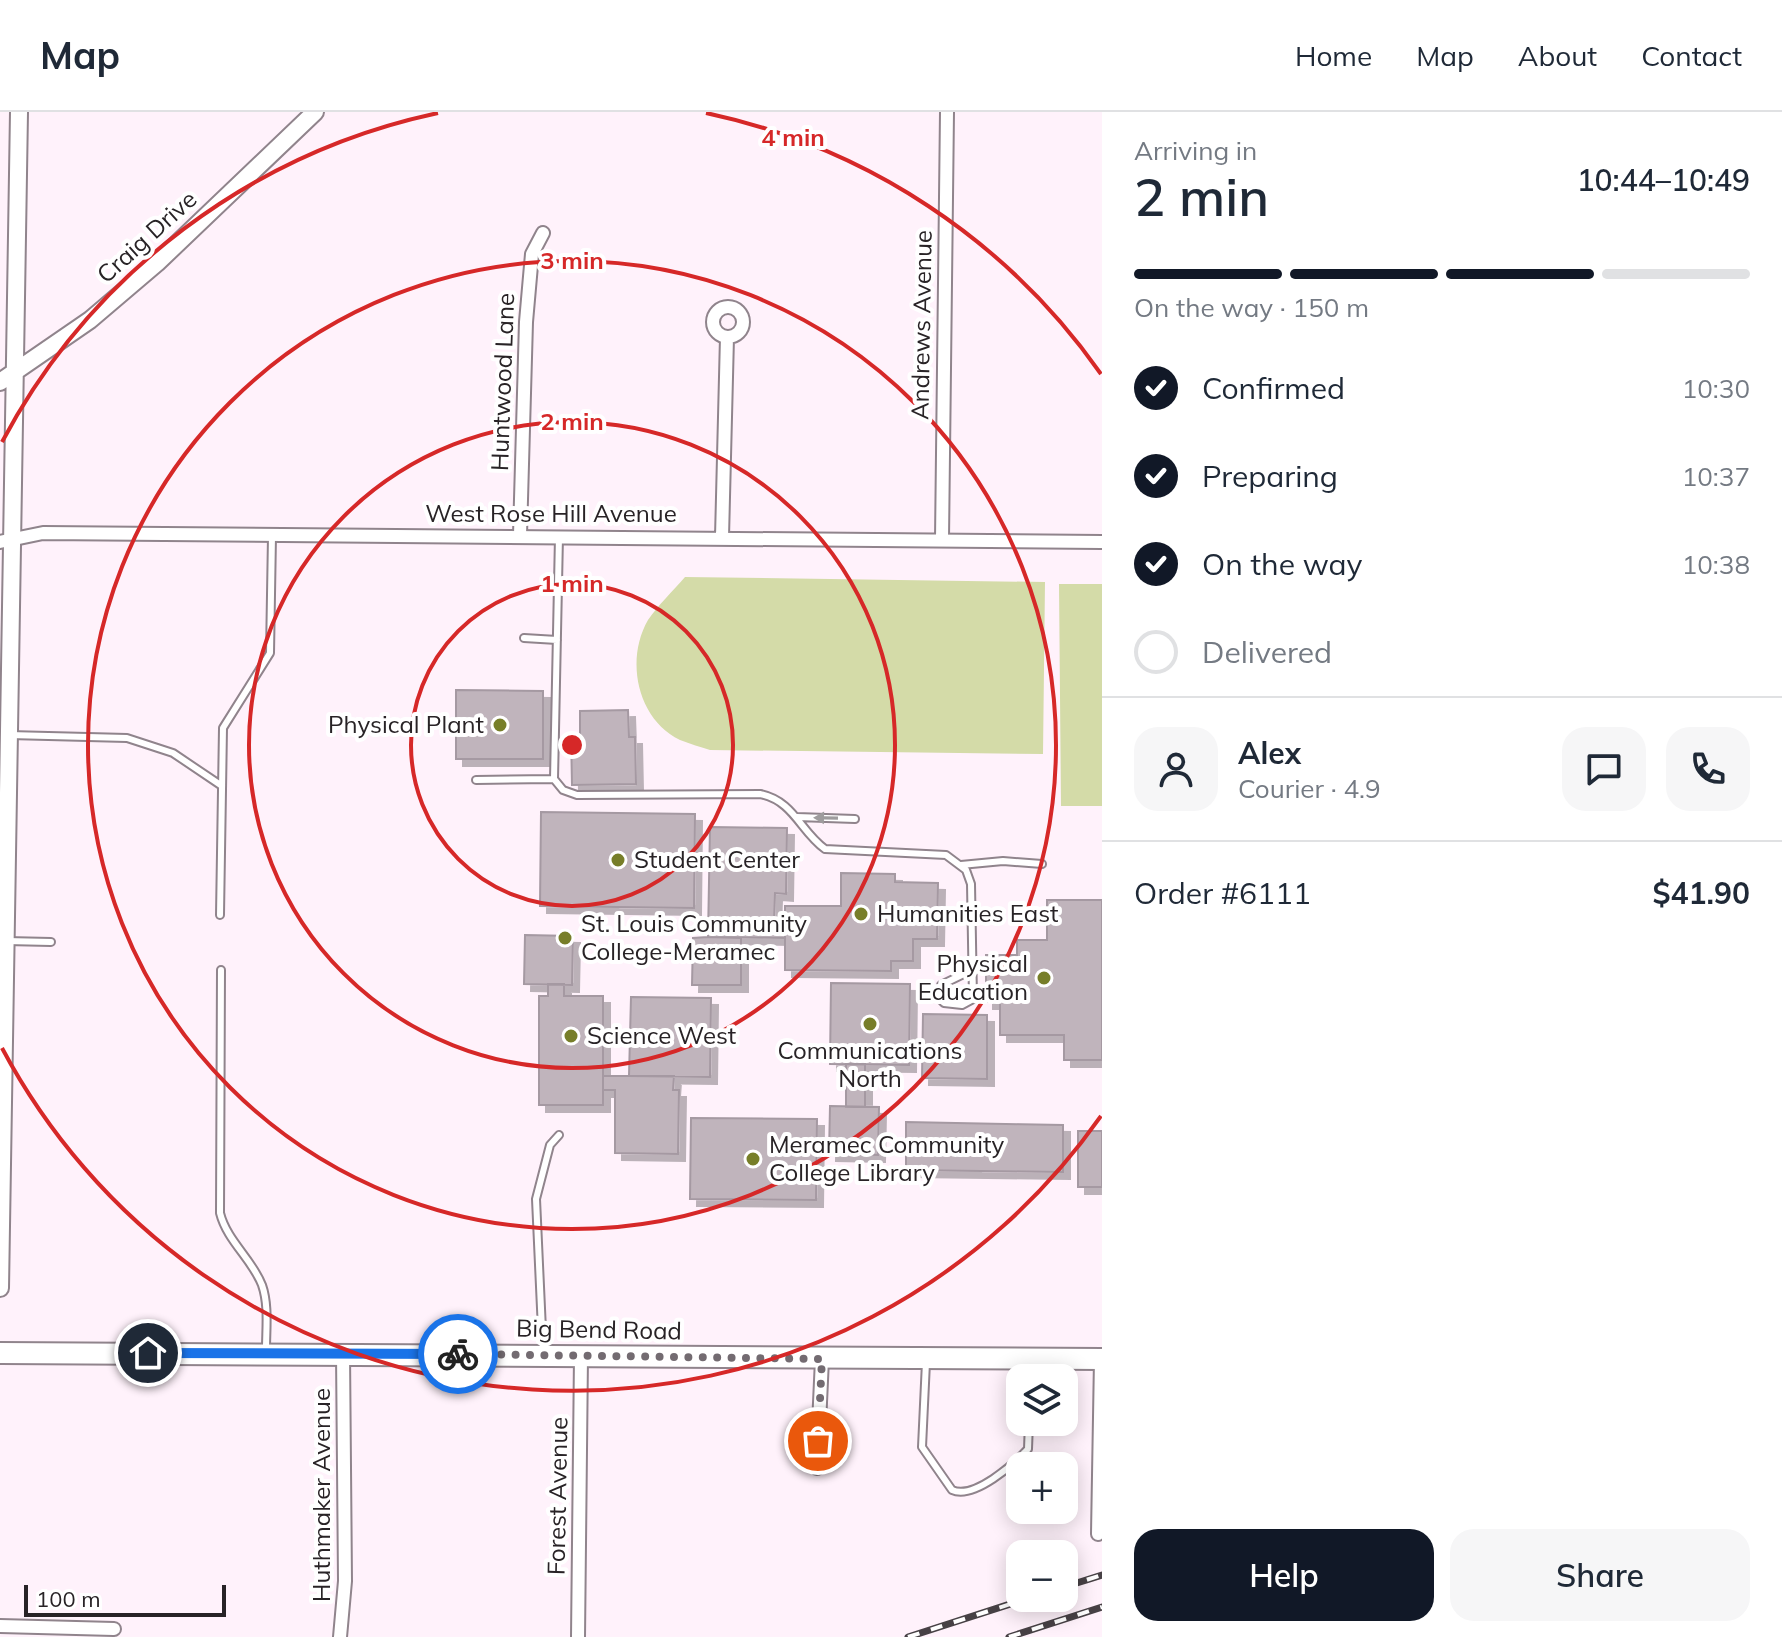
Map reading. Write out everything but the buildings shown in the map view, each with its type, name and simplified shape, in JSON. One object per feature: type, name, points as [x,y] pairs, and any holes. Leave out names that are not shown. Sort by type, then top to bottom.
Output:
[{"type":"main road","name":"Big Bend Road","points":[[0,1353],[266,1352],[926,1359],[1006,1367]]},
{"type":"main road","name":"Big Bend Road","points":[[1066,1364],[1101,1359]]},
{"type":"street","points":[[0,1288],[2,1033],[6,941],[4,768],[9,735],[7,379],[19,112]]},
{"type":"street","name":"Craig Drive","points":[[7,379],[90,320],[157,263],[315,112]]},
{"type":"street","name":"Andrews Avenue","points":[[942,539],[947,112]]},
{"type":"street","name":"Huntwood Lane","points":[[520,535],[526,322],[532,254],[543,233]]},
{"type":"street","points":[[722,537],[727,337]]},
{"type":"street","name":"West Rose Hill Avenue","points":[[6,541],[43,533],[1102,542]]},
{"type":"street","name":"Huthmaker Avenue","points":[[340,1637],[345,1581],[343,1353]]},
{"type":"street","name":"Forest Avenue","points":[[578,1637],[581,1356]]},
{"type":"street","points":[[817,1468],[822,1359]]},
{"type":"street","points":[[1098,1534],[1101,1359]]},
{"type":"street","points":[[0,1626],[114,1629]]},
{"type":"lane","points":[[220,915],[223,728],[270,653],[272,534]]},
{"type":"lane","points":[[559,536],[554,779],[563,790],[577,795],[760,794],[775,798],[797,817],[825,849],[946,855],[961,865],[971,884],[973,999],[962,1005],[944,1003],[938,992],[941,985],[972,970]]},
{"type":"lane","points":[[524,638],[557,640]]},
{"type":"lane","points":[[9,735],[108,736],[140,741],[173,753],[222,786]]},
{"type":"lane","points":[[476,780],[554,779]]},
{"type":"lane","points":[[797,817],[855,819]]},
{"type":"lane","points":[[961,865],[1003,861],[1042,864]]},
{"type":"lane","points":[[6,941],[51,942]]},
{"type":"lane","points":[[221,970],[220,1213],[228,1233],[261,1284],[266,1310],[266,1352]]},
{"type":"lane","points":[[544,1355],[536,1199],[550,1145],[559,1135]]},
{"type":"lane","points":[[926,1359],[922,1447],[952,1490],[969,1490],[1006,1472]]},
{"type":"green space","points":[[685,577],[1045,582],[1043,754],[710,750],[680,740],[665,730],[645,703],[639,687],[637,653],[648,620]]},
{"type":"green space","points":[[1059,584],[1102,584],[1102,806],[1061,806]]},
{"type":"railway","points":[[1078,1583],[1102,1575]]},
{"type":"railway","points":[[908,1637],[1006,1605]]},
{"type":"railway","points":[[1009,1637],[1102,1607]]},
{"type":"way so far","points":[[458,1354],[822,1359],[818,1441]]},
{"type":"place","name":"Physical Plant","points":[[500,725]]},
{"type":"place","name":"Student Center","points":[[618,860]]},
{"type":"place","name":"Humanities East","points":[[861,914]]},
{"type":"place","name":"St. Louis Community College-Meramec","points":[[565,938]]},
{"type":"place","name":"Physical Education","points":[[1044,978]]},
{"type":"place","name":"Communications North","points":[[870,1024]]},
{"type":"place","name":"Science West","points":[[571,1036]]},
{"type":"place","name":"Meramec Community College Library","points":[[753,1159]]},
{"type":"route","points":[[148,1353],[458,1354]]}]
